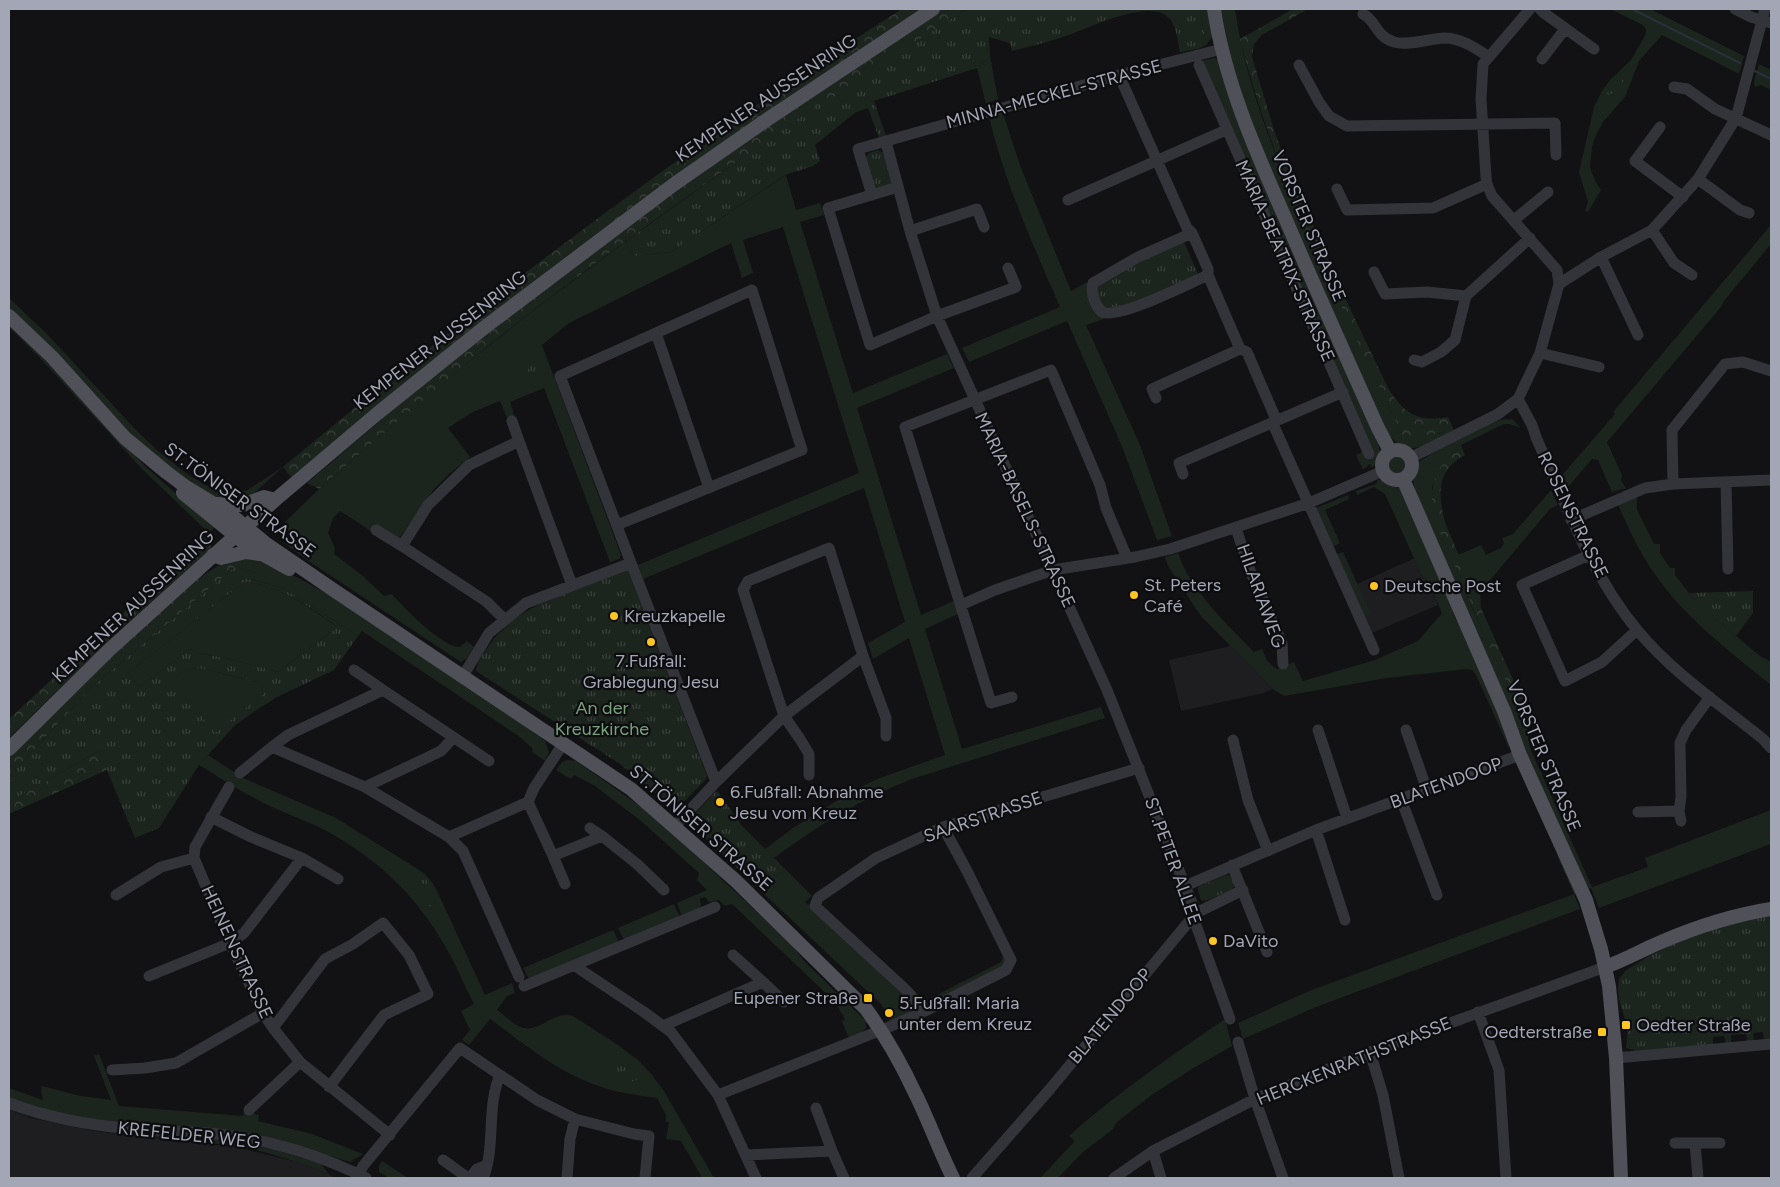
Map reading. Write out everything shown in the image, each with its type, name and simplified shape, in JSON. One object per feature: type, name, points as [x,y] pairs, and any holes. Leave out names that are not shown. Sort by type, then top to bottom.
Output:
[{"type":"main road","name":"KEMPENER AUSSENRING","points":[[9,749],[109,650],[213,555],[378,412],[485,327],[636,212],[762,123],[933,9]]},
{"type":"main road","name":"VORSTER STRASSE","points":[[1214,9],[1222,48],[1242,113],[1263,167],[1378,428],[1390,451]]},
{"type":"main road","name":"ST.TÖNISER STRASSE","points":[[9,316],[52,357],[141,457],[240,531],[264,543],[632,789],[736,881],[866,1009],[881,1030],[916,1094],[953,1178]]},
{"type":"main road","name":"ST.TÖNISER STRASSE","points":[[125,438],[173,477],[214,503],[262,555],[334,591]]},
{"type":"main road","points":[[1402,450],[1410,458],[1412,463],[1410,472],[1403,479],[1389,478],[1383,471],[1383,458],[1390,451],[1402,450]]},
{"type":"main road","name":"VORSTER STRASSE","points":[[1403,479],[1504,711],[1520,755],[1586,900],[1609,986],[1616,1058],[1621,1178]]},
{"type":"main road","points":[[214,503],[243,505],[264,498],[275,500]]},
{"type":"main road","points":[[213,555],[221,558],[246,552],[262,555]]},
{"type":"main road","points":[[1605,967],[1626,960],[1661,942],[1717,921],[1771,909]]},
{"type":"street","points":[[1410,458],[1498,414],[1518,399],[1540,353],[1559,284],[1557,270],[1492,196],[1487,184],[1481,99],[1483,64],[1530,9]]},
{"type":"street","points":[[1540,9],[1544,14],[1594,49]]},
{"type":"street","points":[[1735,9],[1767,22]]},
{"type":"street","points":[[1559,284],[1601,257],[1652,230],[1698,179],[1736,118],[1767,22],[1765,9]]},
{"type":"street","points":[[1363,14],[1369,17],[1379,34],[1392,41],[1404,43],[1448,39],[1467,43],[1490,57]]},
{"type":"street","points":[[1542,59],[1566,29]]},
{"type":"street","name":"MINNA-MECKEL-STRASSE","points":[[886,142],[1119,75],[1222,48]]},
{"type":"street","name":"MARIA-BEATRIX-STRASSE","points":[[1199,65],[1369,454]]},
{"type":"street","points":[[1299,65],[1319,102],[1329,116],[1346,126],[1555,123],[1556,155]]},
{"type":"street","points":[[1119,75],[1187,228],[1192,232],[1208,269],[1208,275],[1240,349],[1246,352],[1250,360],[1275,417],[1273,424],[1374,650]]},
{"type":"street","points":[[1674,87],[1687,89],[1715,109],[1771,135]]},
{"type":"street","points":[[1660,127],[1635,161],[1683,197]]},
{"type":"street","points":[[1068,200],[1226,130]]},
{"type":"street","points":[[872,195],[858,149],[886,142]]},
{"type":"street","name":"MARIA-BASELS-STRASSE","points":[[886,142],[910,231],[937,316],[1113,705]]},
{"type":"street","points":[[1698,179],[1740,210],[1749,213]]},
{"type":"street","points":[[1338,189],[1347,210],[1433,208],[1487,184]]},
{"type":"street","points":[[898,187],[828,208],[870,344],[937,316],[1016,287],[1008,268]]},
{"type":"street","points":[[1514,220],[1548,192]]},
{"type":"street","points":[[910,231],[977,209],[984,227]]},
{"type":"street","points":[[1652,230],[1674,262],[1692,275]]},
{"type":"street","points":[[1192,232],[1138,257],[1093,283],[1091,290],[1095,301],[1102,312],[1110,314],[1149,302],[1208,275]]},
{"type":"street","points":[[1414,360],[1422,362],[1441,352],[1455,340],[1466,296],[1474,286],[1530,238]]},
{"type":"street","points":[[1601,257],[1638,335]]},
{"type":"street","points":[[1374,272],[1385,294],[1427,292],[1466,296]]},
{"type":"street","points":[[617,525],[802,450],[752,290],[560,376],[631,563],[716,782]]},
{"type":"street","points":[[656,333],[709,488]]},
{"type":"street","points":[[1156,398],[1152,389],[1240,349]]},
{"type":"street","points":[[1540,353],[1599,367]]},
{"type":"street","points":[[1673,484],[1672,430],[1725,364],[1743,362],[1771,371]]},
{"type":"street","points":[[1012,697],[991,703],[905,427],[1051,370],[1100,486],[1106,508],[1127,558]]},
{"type":"street","points":[[1183,474],[1179,463],[1273,424],[1343,392]]},
{"type":"street","name":"ROSENSTRASSE","points":[[1518,399],[1532,425],[1571,520],[1589,555],[1602,579],[1637,630],[1668,663],[1764,739],[1771,748]]},
{"type":"street","points":[[512,421],[572,585]]},
{"type":"street","points":[[402,546],[428,505],[469,465],[519,441]]},
{"type":"street","points":[[961,605],[995,590],[1053,570],[1170,549],[1309,504],[1383,471]]},
{"type":"street","points":[[1571,520],[1645,488],[1673,484],[1771,480]]},
{"type":"street","points":[[1726,482],[1728,569]]},
{"type":"street","name":"HILARIAWEG","points":[[1236,528],[1250,568],[1282,643],[1283,664]]},
{"type":"street","points":[[376,530],[487,602],[505,620]]},
{"type":"street","points":[[809,775],[809,754],[784,716],[743,590],[748,581],[829,548],[886,718],[886,736]]},
{"type":"street","points":[[1589,555],[1522,585],[1565,681],[1602,662],[1637,630]]},
{"type":"street","points":[[463,676],[490,633],[526,603],[631,563]]},
{"type":"street","points":[[675,826],[716,782],[784,716],[864,656]]},
{"type":"street","points":[[354,670],[489,761]]},
{"type":"street","points":[[240,773],[288,735],[383,690]]},
{"type":"street","points":[[1638,812],[1680,816],[1680,743],[1686,730],[1710,697]]},
{"type":"street","name":"ST.PETER ALLEE","points":[[1113,705],[1196,913],[1196,925],[1230,1019]]},
{"type":"street","points":[[1318,730],[1347,818]]},
{"type":"street","points":[[1406,730],[1427,790]]},
{"type":"street","points":[[365,788],[441,751],[453,738]]},
{"type":"street","points":[[1233,740],[1248,800],[1268,851]]},
{"type":"street","points":[[449,838],[528,802],[534,788],[563,744]]},
{"type":"street","points":[[272,746],[365,788],[449,838],[463,851],[521,981],[575,966],[714,907]]},
{"type":"street","name":"BLATENDOOP","points":[[1185,886],[1316,830],[1520,755]]},
{"type":"street","name":"SAARSTRASSE","points":[[925,1011],[905,989],[815,906],[818,898],[876,858],[943,828],[1139,768]]},
{"type":"street","points":[[116,895],[161,867],[194,858],[195,847],[229,787]]},
{"type":"street","points":[[1401,799],[1437,895]]},
{"type":"street","points":[[528,802],[565,884]]},
{"type":"street","points":[[211,817],[251,837],[302,858],[338,879]]},
{"type":"street","points":[[590,828],[637,864],[664,890]]},
{"type":"street","points":[[718,1095],[925,1011],[1006,970],[1011,960],[968,870],[943,828]]},
{"type":"street","points":[[1316,830],[1345,920]]},
{"type":"street","points":[[553,856],[602,836]]},
{"type":"street","name":"HEINENSTRASSE","points":[[194,858],[262,1013],[300,1062],[390,1135]]},
{"type":"street","points":[[149,976],[230,943],[244,933],[302,858]]},
{"type":"street","points":[[1232,865],[1267,952]]},
{"type":"street","name":"BLATENDOOP","points":[[972,1178],[1050,1089],[1196,913],[1243,890]]},
{"type":"street","points":[[273,1028],[324,959],[353,944],[383,923],[409,955],[428,994],[384,1015],[329,1087]]},
{"type":"street","points":[[733,955],[784,1002]]},
{"type":"street","points":[[575,966],[672,1032],[718,1095],[756,1178]]},
{"type":"street","name":"HERCKENRATHSTRASSE","points":[[1114,1178],[1153,1151],[1255,1099],[1370,1052],[1605,967]]},
{"type":"street","points":[[663,1026],[762,982]]},
{"type":"street","points":[[1478,1012],[1500,1070],[1506,1178]]},
{"type":"street","points":[[112,1070],[145,1068],[176,1062],[262,1013]]},
{"type":"street","points":[[1238,1042],[1255,1099],[1283,1178]]},
{"type":"street","points":[[1616,1058],[1771,1044]]},
{"type":"street","points":[[361,1177],[363,1166],[460,1048],[537,1100],[575,1119],[649,1136],[645,1178]]},
{"type":"street","points":[[1370,1052],[1383,1095],[1399,1178]]},
{"type":"street","points":[[249,1110],[300,1062]]},
{"type":"street","points":[[483,1178],[487,1165],[495,1088],[500,1075]]},
{"type":"street","name":"KREFELDER WEG","points":[[9,1103],[56,1117],[96,1125],[218,1134],[270,1143],[322,1159],[361,1177]]},
{"type":"street","points":[[816,1108],[844,1178]]},
{"type":"street","points":[[567,1178],[570,1139],[575,1119]]},
{"type":"street","points":[[1675,1143],[1720,1143]]},
{"type":"street","points":[[1695,1143],[1698,1178]]},
{"type":"street","points":[[746,1155],[832,1151]]},
{"type":"street","points":[[1153,1151],[1161,1178]]},
{"type":"street","points":[[443,1160],[469,1178],[477,1169],[487,1165]]},
{"type":"shaded area","points":[[1415,558],[1423,578],[1426,577],[1438,605],[1372,633],[1363,617],[1370,614],[1357,584]]},
{"type":"shaded area","points":[[1231,646],[1273,689],[1264,693],[1181,711],[1169,660]]},
{"type":"shaded area","points":[[9,1110],[30,1118],[94,1131],[236,1147],[297,1162],[329,1174],[334,1178],[9,1178]]},
{"type":"green space","points":[[902,9],[922,9],[785,99],[672,179],[377,407],[291,477],[283,467],[432,346],[585,228],[741,115]]},
{"type":"green space","points":[[942,9],[967,9],[855,81],[691,194],[584,272],[477,355],[319,489],[307,483],[420,387],[620,230],[880,49]]},
{"type":"green space","points":[[967,9],[1200,9],[1206,45],[1198,49],[1180,52],[1172,21],[1164,14],[1153,11],[1112,18],[1060,38],[1012,51],[1010,43],[989,37],[990,56],[977,68],[874,101],[886,136],[879,138],[868,108],[856,112],[815,145],[820,161],[813,166],[785,175],[671,252],[634,256],[625,242],[774,135],[880,64]]},
{"type":"green space","points":[[1200,9],[1208,9],[1213,36],[1206,45]]},
{"type":"green space","points":[[1221,9],[1235,9],[1240,40],[1257,101],[1289,189],[1403,436],[1437,434],[1453,428],[1454,431],[1426,445],[1409,448],[1393,440],[1385,430],[1267,167],[1233,70]]},
{"type":"green space","points":[[1293,9],[1308,9],[1262,35],[1254,44],[1252,57],[1275,133],[1289,170],[1347,302],[1389,390],[1407,411],[1421,417],[1448,417],[1453,428],[1422,436],[1403,436],[1333,290],[1291,192],[1255,91],[1240,39]]},
{"type":"green space","points":[[1610,9],[1650,9],[1744,56],[1739,74],[1662,35],[1639,61],[1625,97],[1603,122],[1596,135],[1592,146],[1590,167],[1595,181],[1601,190],[1588,212],[1585,211],[1588,202],[1579,172],[1594,107],[1610,80],[1631,60],[1646,34],[1646,29],[1643,25]]},
{"type":"green space","points":[[990,56],[998,99],[986,104],[977,68]]},
{"type":"green space","points":[[1215,58],[1220,61],[1379,446],[1379,458],[1372,468],[1370,464],[1363,470],[1356,455],[1364,451],[1370,462],[1371,457],[1200,61]]},
{"type":"green space","points":[[1759,64],[1771,70],[1771,90],[1761,85],[1755,87],[1754,82]]},
{"type":"green space","points":[[1622,72],[1626,74],[1620,90],[1609,95],[1606,93],[1612,82]]},
{"type":"green space","points":[[1003,113],[1020,165],[1071,291],[1087,282],[1093,302],[1104,319],[1086,325],[1140,445],[1172,536],[1157,540],[1123,449],[1067,321],[969,362],[962,348],[1060,307],[1020,214],[1003,166],[989,117]]},
{"type":"green space","points":[[878,150],[884,153],[892,181],[889,187],[880,189],[874,187],[865,159],[869,153]]},
{"type":"green space","points":[[786,175],[796,210],[820,203],[824,215],[800,222],[853,393],[947,354],[954,368],[857,408],[921,615],[954,601],[958,614],[925,629],[962,749],[1101,707],[1105,718],[912,779],[893,787],[840,814],[774,858],[765,849],[793,828],[849,793],[877,779],[945,755],[909,638],[873,659],[868,643],[905,622],[864,488],[643,579],[638,565],[859,473],[783,227],[743,240],[753,273],[742,278],[731,243],[569,323],[542,345],[621,555],[619,559],[610,562],[544,388],[510,402],[515,417],[508,420],[500,401],[473,412],[448,428],[470,457],[434,489],[398,540],[371,531],[340,511],[333,518],[328,533],[335,548],[334,554],[363,576],[384,596],[392,594],[424,626],[444,641],[453,646],[460,647],[467,641],[474,647],[467,658],[461,662],[284,543],[291,534],[283,524],[319,489],[430,393],[530,313],[625,242],[634,256],[671,252]]},
{"type":"green space","points":[[1771,225],[1771,244],[1721,307],[1607,442],[1622,475],[1621,480],[1626,489],[1612,492],[1598,460],[1592,459],[1565,489],[1560,476],[1615,414],[1613,412]]},
{"type":"green space","points":[[1183,240],[1199,276],[1112,310],[1101,305],[1096,286],[1098,283]]},
{"type":"green space","points":[[9,298],[47,334],[137,431],[187,474],[207,486],[246,491],[283,467],[243,503],[224,502],[162,466],[9,310]]},
{"type":"green space","points":[[9,322],[145,466],[216,526],[209,533],[142,469],[42,360],[9,327]]},
{"type":"green space","points":[[537,356],[543,374],[521,382],[521,380]]},
{"type":"green space","points":[[1512,419],[1521,428],[1504,424],[1461,445],[1462,448],[1453,453],[1436,476],[1432,487],[1434,511],[1472,607],[1526,724],[1530,748],[1592,887],[1648,867],[1645,858],[1771,810],[1771,844],[1599,908],[1591,888],[1587,889],[1519,738],[1422,511],[1416,495],[1413,477],[1416,466],[1429,455],[1482,427],[1500,420]]},
{"type":"green space","points":[[1462,448],[1465,455],[1455,461],[1448,469],[1441,486],[1443,515],[1481,608],[1519,693],[1527,695],[1527,697],[1516,702],[1485,636],[1438,529],[1435,518],[1432,497],[1434,480],[1447,459]]},
{"type":"green space","points":[[1397,457],[1405,465],[1397,473],[1389,465]]},
{"type":"green space","points":[[1383,479],[1393,483],[1400,489],[1456,620],[1496,707],[1509,741],[1509,748],[1472,670],[1466,669],[1387,678],[1284,696],[1273,689],[1200,615],[1168,566],[1165,557],[1178,553],[1184,567],[1201,594],[1254,652],[1262,649],[1267,661],[1277,669],[1294,662],[1303,681],[1375,660],[1418,641],[1442,613],[1426,577],[1423,578],[1385,494],[1374,487],[1357,495],[1356,491],[1376,484],[1378,480]]},
{"type":"green space","points":[[1551,490],[1558,505],[1550,509],[1480,592],[1481,608],[1458,555],[1481,545],[1486,555],[1501,548],[1504,543],[1502,538],[1513,534]]},
{"type":"green space","points":[[1348,495],[1349,499],[1325,510],[1340,543],[1332,547],[1316,508]]},
{"type":"green space","points":[[1637,497],[1637,510],[1654,544],[1660,544],[1660,553],[1670,568],[1675,568],[1675,575],[1689,593],[1712,616],[1760,656],[1771,662],[1771,685],[1679,605],[1654,573],[1630,532],[1618,505]]},
{"type":"green space","points":[[209,533],[211,548],[113,636],[9,738],[9,719]]},
{"type":"green space","points":[[1343,552],[1371,614],[1366,617],[1363,617],[1335,555]]},
{"type":"green space","points":[[240,557],[267,561],[326,593],[504,711],[545,741],[549,752],[545,761],[532,752],[533,749],[520,737],[362,631],[358,636],[283,588],[252,580],[257,573],[235,567],[226,561]]},
{"type":"green space","points":[[226,561],[235,567],[91,688],[9,777],[9,754],[51,711],[199,578]]},
{"type":"green space","points":[[235,567],[258,573],[252,580],[283,588],[358,636],[334,670],[277,697],[234,726],[199,765],[159,828],[135,838],[99,751],[9,802],[9,777],[91,688]],"holes":[[[244,582],[269,587],[294,598],[338,627],[278,672],[231,659],[197,653],[190,649],[139,687],[128,673]],[[189,668],[205,669],[261,683],[267,691],[215,733],[171,679]]]},
{"type":"green space","name":"An der Kreuzkirche","points":[[626,570],[707,776],[679,807],[674,808],[620,764],[476,671],[480,660],[490,644],[503,629],[518,617],[552,598]]},
{"type":"green space","points":[[244,582],[270,588],[294,598],[338,627],[278,672],[231,659],[197,653],[190,649],[139,687],[128,673]]},
{"type":"green space","points":[[1753,591],[1753,613],[1736,636],[1689,593]]},
{"type":"green space","points":[[189,668],[205,669],[261,683],[268,691],[215,734],[170,679]]},
{"type":"green space","points":[[99,751],[107,770],[9,814],[9,802]]},
{"type":"green space","points":[[208,755],[243,778],[336,818],[424,873],[438,893],[485,995],[512,983],[515,993],[507,996],[497,1010],[513,1023],[524,1028],[536,1027],[560,1016],[573,1016],[638,1060],[664,1091],[714,1178],[700,1178],[701,1176],[681,1141],[666,1139],[669,1122],[666,1122],[666,1115],[657,1098],[616,1091],[579,1078],[539,1055],[490,1019],[469,1045],[462,1040],[470,1030],[461,1011],[474,1004],[445,946],[412,898],[385,871],[337,837],[253,797],[199,765]]},
{"type":"green space","points":[[567,760],[576,761],[653,815],[791,944],[805,962],[866,1021],[866,1028],[861,1033],[849,1038],[842,1021],[845,1019],[835,1002],[732,904],[725,906],[719,900],[709,902],[705,897],[700,899],[701,906],[699,909],[684,915],[681,914],[677,903],[707,890],[697,880],[699,873],[641,821],[595,786],[574,775],[571,779],[556,770],[562,762]]},
{"type":"green space","points":[[716,791],[742,826],[784,868],[762,892],[691,824],[694,815]]},
{"type":"green space","points":[[1557,855],[1561,857],[1576,893],[1574,894]]},
{"type":"green space","points":[[784,868],[812,896],[805,902],[918,1009],[891,1023],[881,1004],[762,892]]},
{"type":"green space","points":[[1226,875],[1232,876],[1235,886],[1231,890],[1205,901],[1201,900],[1198,887]]},
{"type":"green space","points":[[423,876],[433,889],[442,908],[434,913],[418,887]]},
{"type":"green space","points":[[1574,894],[1580,909],[1316,1007],[1243,1039],[1238,1023],[1309,991]]},
{"type":"green space","points":[[674,904],[679,915],[678,917],[625,939],[623,938],[618,928]]},
{"type":"green space","points":[[1771,916],[1771,1039],[1764,1040],[1763,1032],[1753,1033],[1754,1041],[1747,1041],[1746,1034],[1731,1035],[1731,1043],[1726,1043],[1724,1036],[1713,1037],[1713,1044],[1637,1051],[1626,1048],[1628,1029],[1619,1000],[1618,989],[1619,979],[1625,971],[1673,944],[1718,926]]},
{"type":"green space","points":[[613,930],[618,940],[617,943],[529,979],[523,968]]},
{"type":"green space","points":[[1004,955],[1007,960],[1003,966],[926,1005],[923,1002],[1001,962]]},
{"type":"green space","points":[[897,997],[910,1008],[893,1017],[886,1006]]},
{"type":"green space","points":[[1225,1019],[1232,1046],[1153,1094],[1117,1122],[1112,1130],[1082,1153],[1058,1178],[1040,1178],[1075,1141],[1069,1136],[1106,1104]]},
{"type":"green space","points":[[99,1054],[119,1106],[243,1116],[244,1111],[259,1115],[258,1121],[312,1134],[363,1154],[350,1162],[285,1142],[69,1116],[9,1099],[9,1088],[43,1100],[42,1086],[81,1096],[111,1100],[94,1056]]},
{"type":"green space","points":[[621,1061],[636,1069],[639,1076],[638,1079],[625,1083],[613,1079],[606,1073],[606,1067],[613,1062]]},
{"type":"green space","points":[[9,1108],[237,1142],[279,1151],[321,1164],[329,1174],[282,1157],[246,1148],[92,1130],[37,1119],[9,1110]]},
{"type":"green space","points":[[382,1161],[408,1178],[389,1178],[379,1172],[379,1166]]},
{"type":"waterway","points":[[1632,9],[1740,63]]},
{"type":"waterway","points":[[1755,71],[1771,79]]},
{"type":"place","name":"Deutsche Post","points":[[1374,586]]},
{"type":"place","name":"St. Peters Café","points":[[1134,595]]},
{"type":"place","name":"Kreuzkapelle","points":[[614,616]]},
{"type":"place","name":"7.Fußfall: Grablegung Jesu","points":[[651,642]]},
{"type":"place","name":"6.Fußfall: Abnahme Jesu vom Kreuz","points":[[720,802]]},
{"type":"place","name":"DaVito","points":[[1213,941]]},
{"type":"place","name":"Eupener Straße","points":[[868,998]]},
{"type":"place","name":"5.Fußfall: Maria unter dem Kreuz","points":[[889,1013]]},
{"type":"place","name":"Oedter Straße","points":[[1626,1025]]},
{"type":"place","name":"Oedterstraße","points":[[1602,1032]]}]
